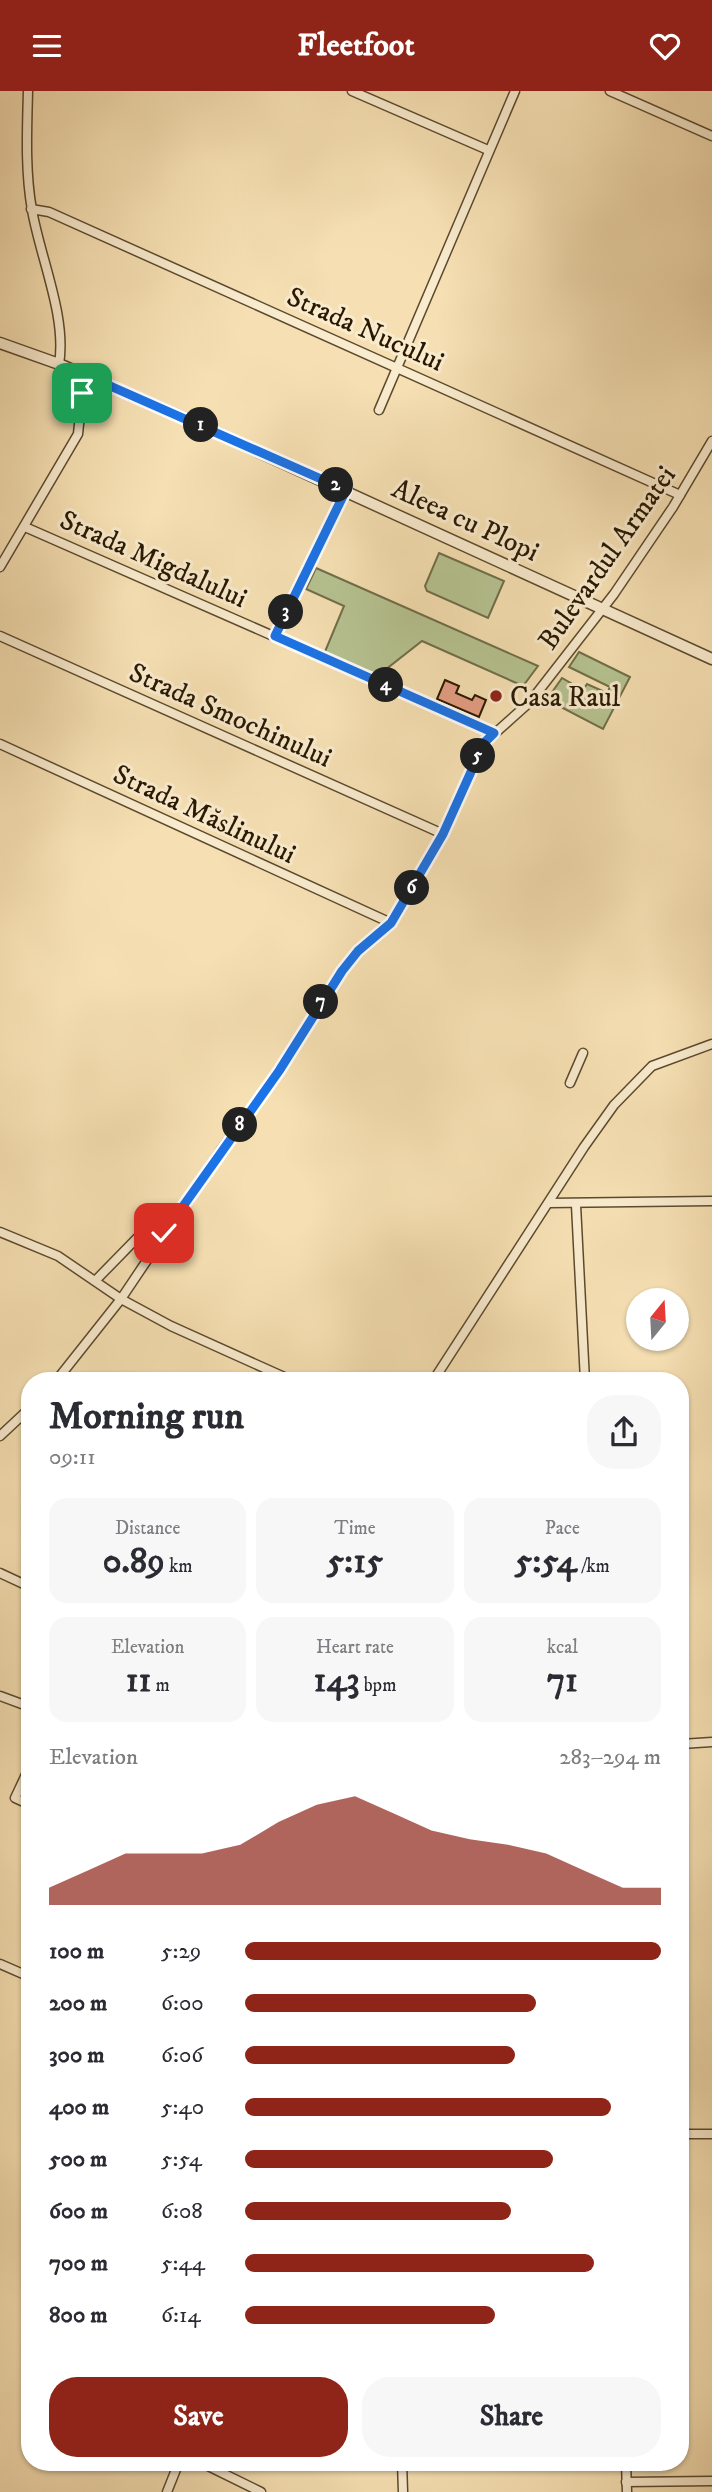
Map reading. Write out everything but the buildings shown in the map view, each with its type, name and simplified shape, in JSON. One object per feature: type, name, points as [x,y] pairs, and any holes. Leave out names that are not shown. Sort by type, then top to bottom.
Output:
[{"type":"street","points":[[28,91],[27,164],[31,209],[59,328],[59,364]]},
{"type":"street","points":[[352,91],[488,150]]},
{"type":"street","points":[[379,410],[515,91]]},
{"type":"street","points":[[610,91],[712,136]]},
{"type":"street","name":"Strada Nucului","points":[[31,209],[49,212],[680,495]]},
{"type":"street","name":"Aleea cu Plopi","points":[[0,343],[83,374],[346,490],[712,659]]},
{"type":"street","points":[[0,567],[78,435],[83,374]]},
{"type":"street","name":"Bulevardul Armatei","points":[[63,1372],[121,1299],[164,1233],[279,1071],[342,971],[358,951],[391,923],[443,834],[484,743],[530,702],[604,608],[680,495],[712,441]]},
{"type":"street","points":[[275,636],[346,490]]},
{"type":"street","name":"Strada Migdalului","points":[[25,527],[494,733]]},
{"type":"street","name":"Strada Smochinului","points":[[0,636],[443,834]]},
{"type":"street","name":"Strada Măslinului","points":[[0,744],[391,923]]},
{"type":"street","points":[[439,1372],[584,1147],[635,1081],[652,1066],[712,1044]]},
{"type":"street","points":[[570,1083],[583,1053]]},
{"type":"street","points":[[549,1203],[576,1205],[712,1201]]},
{"type":"street","points":[[576,1205],[585,1372]]},
{"type":"street","points":[[0,1232],[58,1256],[121,1299],[171,1326],[273,1372]]},
{"type":"street","points":[[96,1280],[139,1236],[164,1233]]},
{"type":"street","points":[[0,1436],[21,1417]]},
{"type":"street","points":[[0,1573],[21,1583]]},
{"type":"street","points":[[0,1696],[21,1704]]},
{"type":"street","points":[[689,1743],[712,1742]]},
{"type":"street","points":[[21,1785],[15,1798],[21,1801]]},
{"type":"street","points":[[0,1964],[21,1973]]},
{"type":"street","points":[[689,2134],[712,2134]]},
{"type":"street","points":[[167,2492],[175,2471]]},
{"type":"street","points":[[218,2471],[261,2492]]},
{"type":"street","points":[[402,2471],[403,2492]]},
{"type":"street","points":[[626,2471],[626,2492]]},
{"type":"street","points":[[626,2482],[712,2481]]},
{"type":"green space","points":[[439,553],[504,581],[488,618],[427,591],[425,586]]},
{"type":"green space","points":[[316,568],[538,666],[523,686],[422,641],[376,677],[324,654],[344,606],[306,589]]},
{"type":"green space","points":[[579,652],[630,677],[603,729],[555,704],[550,695],[562,678],[583,690],[587,684],[607,693],[610,687],[569,667]]},
{"type":"place","name":"Casa Raul","points":[[496,696]]},
{"type":"route","points":[[82,393],[83,374],[346,490],[275,636],[494,733],[484,743],[443,834],[391,923],[358,951],[342,971],[279,1071],[164,1233]]}]
